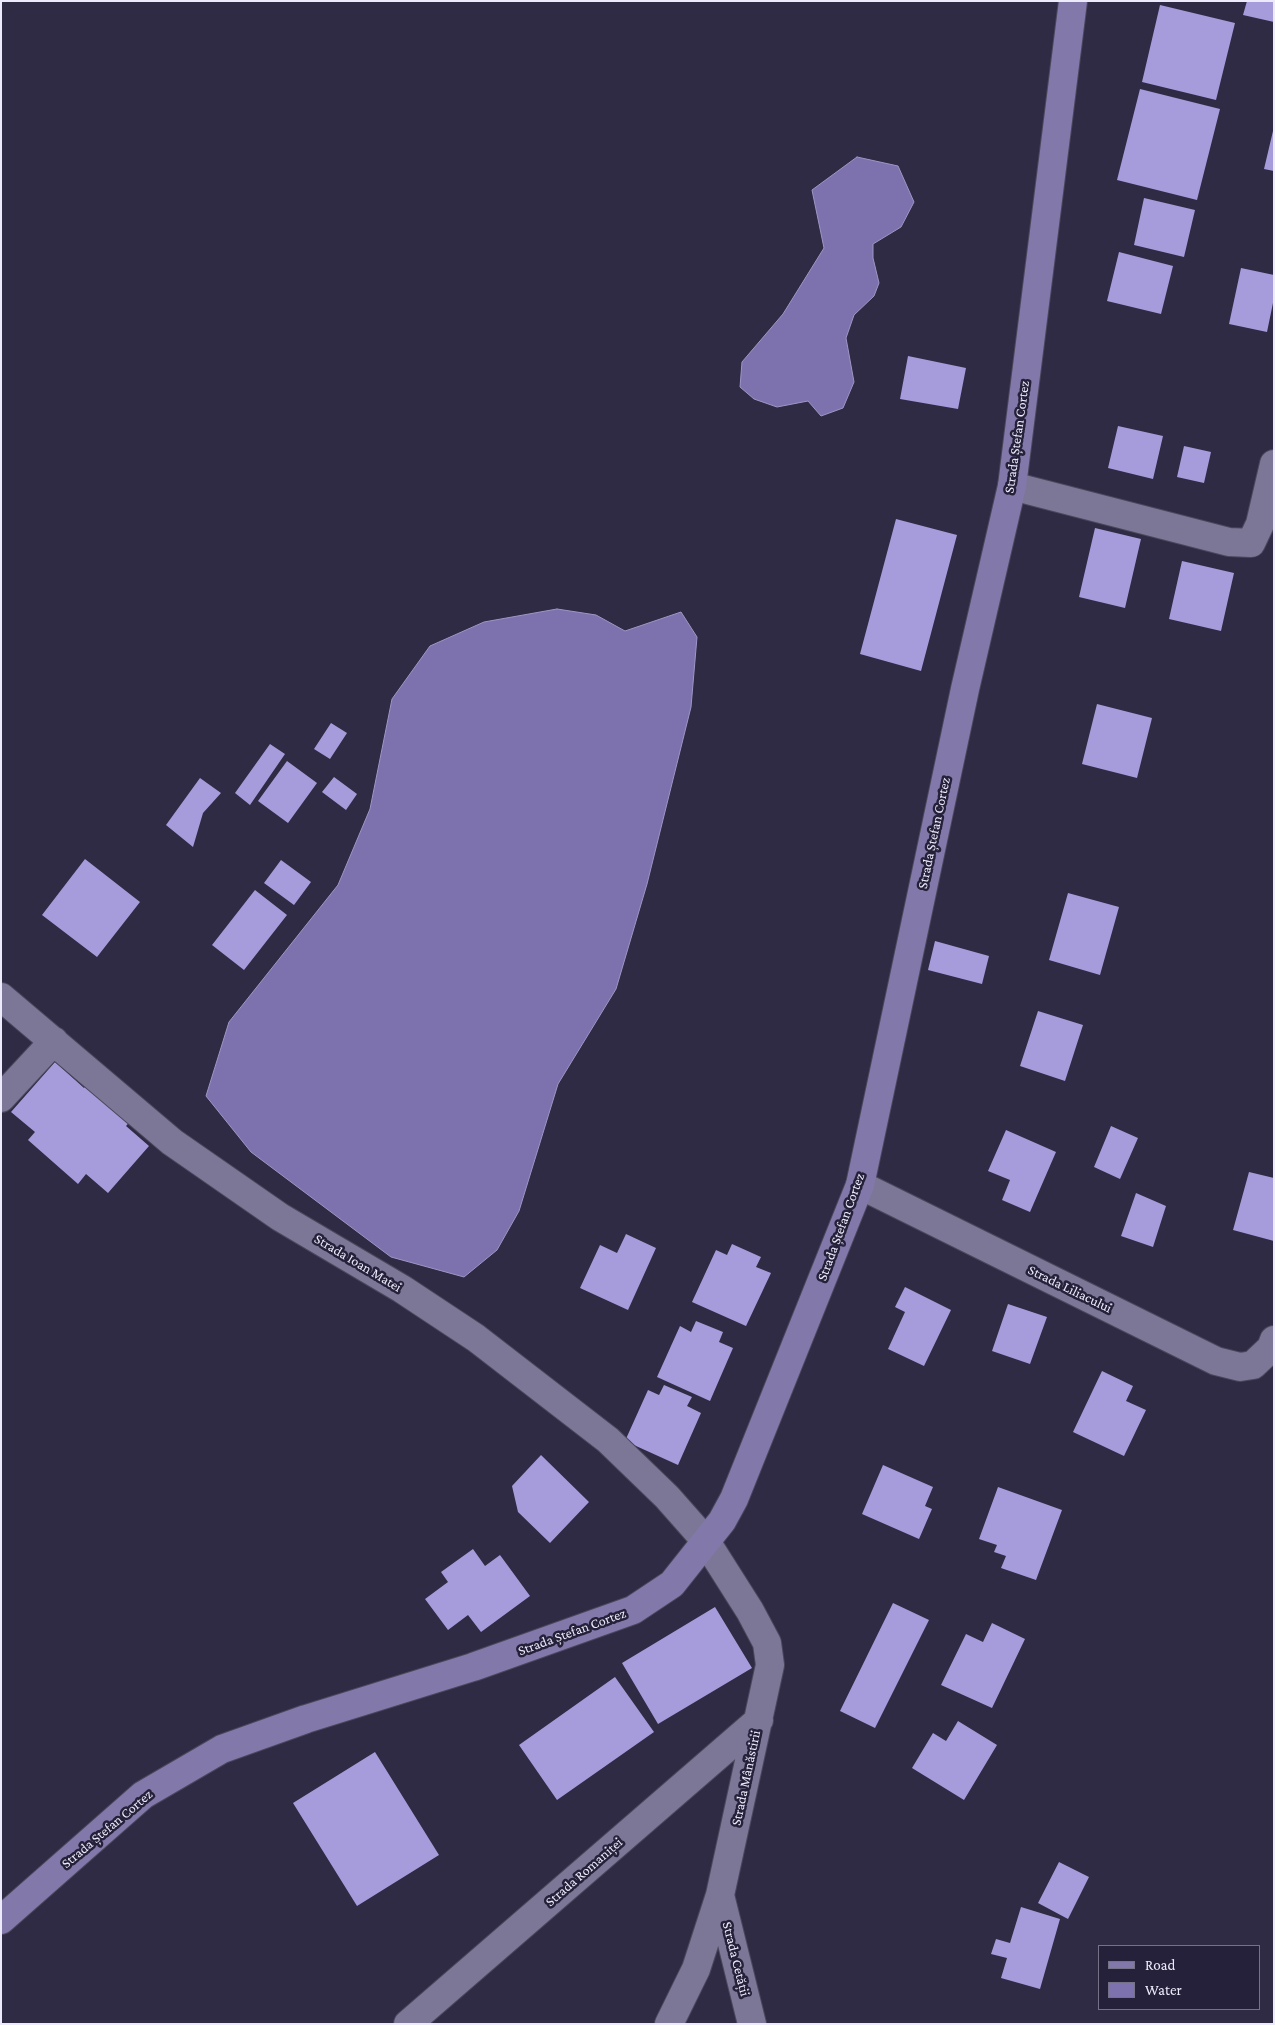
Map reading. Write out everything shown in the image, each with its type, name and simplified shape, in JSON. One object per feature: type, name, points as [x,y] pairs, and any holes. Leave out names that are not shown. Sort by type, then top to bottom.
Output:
[{"type":"street","name":"Strada Ștefan Cortez","points":[[1,1920],[143,1795],[222,1749],[306,1719],[473,1667],[633,1610],[672,1584],[705,1540],[722,1521],[734,1499],[860,1185],[965,689],[1012,486],[1073,1]]},
{"type":"street","points":[[1012,486],[1229,542],[1252,543],[1260,524],[1274,464]]},
{"type":"street","name":"Strada Ioan Matei","points":[[1,997],[172,1142],[280,1217],[402,1289],[476,1338],[608,1440],[667,1498],[705,1540]]},
{"type":"street","points":[[1,1098],[54,1041]]},
{"type":"street","name":"Strada Liliacului","points":[[860,1185],[1216,1361],[1240,1367],[1253,1365],[1271,1348],[1274,1340]]},
{"type":"street","name":"Strada Mânăstirii","points":[[669,2024],[696,1969],[720,1895],[770,1666],[767,1642],[750,1611],[705,1540]]},
{"type":"street","name":"Strada Romaniței","points":[[408,2024],[759,1720]]},
{"type":"street","name":"Strada Cetății","points":[[720,1895],[752,2024]]},
{"type":"water","points":[[857,157],[898,166],[914,202],[901,227],[873,244],[873,258],[879,283],[874,296],[854,315],[846,338],[854,382],[843,408],[821,416],[808,401],[777,407],[754,399],[740,387],[742,362],[783,314],[824,248],[812,190]]},
{"type":"water","points":[[557,609],[596,615],[625,631],[681,612],[697,637],[691,707],[647,884],[616,989],[558,1084],[519,1211],[497,1250],[464,1277],[391,1257],[251,1152],[206,1096],[229,1022],[338,885],[370,809],[392,699],[430,646],[484,622]]},
{"type":"building","points":[[1247,1],[1274,1],[1274,22],[1243,15]]},
{"type":"building","points":[[1160,5],[1235,23],[1216,100],[1142,82]]},
{"type":"building","points":[[1140,89],[1220,109],[1197,200],[1117,180]]},
{"type":"building","points":[[1274,131],[1274,171],[1264,169]]},
{"type":"building","points":[[1144,198],[1195,210],[1184,257],[1134,245]]},
{"type":"building","points":[[1119,252],[1173,266],[1161,314],[1107,301]]},
{"type":"building","points":[[1241,268],[1274,275],[1274,298],[1267,332],[1229,324]]},
{"type":"building","points":[[908,356],[966,368],[958,409],[900,399]]},
{"type":"building","points":[[1118,426],[1163,436],[1153,479],[1108,468]]},
{"type":"building","points":[[1184,446],[1211,452],[1204,483],[1177,477]]},
{"type":"building","points":[[896,519],[957,535],[921,671],[860,654]]},
{"type":"building","points":[[1095,528],[1141,539],[1125,608],[1079,597]]},
{"type":"building","points":[[1182,561],[1234,573],[1221,631],[1169,619]]},
{"type":"building","points":[[1097,704],[1152,718],[1137,778],[1082,764]]},
{"type":"building","points":[[331,723],[347,733],[330,759],[314,749]]},
{"type":"building","points":[[270,744],[285,754],[250,805],[235,793]]},
{"type":"building","points":[[287,761],[317,783],[288,823],[258,801]]},
{"type":"building","points":[[334,777],[357,794],[346,810],[322,792]]},
{"type":"building","points":[[200,778],[221,793],[203,813],[193,847],[166,825]]},
{"type":"building","points":[[85,859],[140,902],[97,957],[42,915]]},
{"type":"building","points":[[281,860],[311,882],[294,905],[264,883]]},
{"type":"building","points":[[255,890],[287,915],[244,970],[212,945]]},
{"type":"building","points":[[1068,893],[1119,907],[1100,975],[1049,960]]},
{"type":"building","points":[[935,941],[989,956],[982,984],[928,970]]},
{"type":"building","points":[[1038,1011],[1083,1025],[1065,1081],[1020,1066]]},
{"type":"building","points":[[55,1062],[84,1088],[91,1080],[134,1117],[126,1126],[149,1146],[108,1193],[86,1174],[78,1184],[28,1140],[35,1132],[11,1112]]},
{"type":"building","points":[[1111,1126],[1138,1138],[1120,1179],[1094,1167]]},
{"type":"building","points":[[1006,1130],[1056,1152],[1030,1212],[1002,1200],[1010,1180],[988,1171]]},
{"type":"building","points":[[1249,1172],[1274,1178],[1274,1241],[1233,1230]]},
{"type":"building","points":[[1136,1193],[1166,1206],[1153,1247],[1121,1236]]},
{"type":"building","points":[[626,1234],[656,1248],[628,1310],[580,1288],[600,1245],[617,1253]]},
{"type":"building","points":[[732,1244],[761,1257],[756,1267],[771,1273],[746,1326],[692,1302],[716,1250],[727,1255]]},
{"type":"building","points":[[905,1287],[951,1310],[924,1366],[888,1349],[905,1312],[895,1307]]},
{"type":"building","points":[[1008,1304],[1047,1317],[1030,1364],[992,1351]]},
{"type":"building","points":[[696,1321],[723,1332],[719,1342],[733,1348],[710,1401],[657,1377],[680,1326],[691,1332]]},
{"type":"building","points":[[1102,1371],[1133,1386],[1126,1401],[1146,1410],[1124,1456],[1073,1432]]},
{"type":"building","points":[[664,1385],[692,1397],[687,1406],[701,1413],[678,1465],[625,1441],[648,1390],[659,1395]]},
{"type":"building","points":[[541,1455],[589,1502],[550,1543],[518,1512],[512,1486]]},
{"type":"building","points":[[883,1465],[933,1487],[925,1506],[932,1509],[919,1539],[862,1514]]},
{"type":"building","points":[[998,1487],[1062,1510],[1036,1580],[1001,1568],[1006,1556],[994,1552],[997,1545],[979,1539]]},
{"type":"building","points":[[473,1549],[485,1566],[500,1555],[530,1596],[481,1632],[468,1615],[448,1630],[425,1599],[448,1582],[441,1572]]},
{"type":"building","points":[[893,1603],[929,1620],[875,1728],[840,1711]]},
{"type":"building","points":[[715,1607],[752,1668],[658,1724],[622,1663]]},
{"type":"building","points":[[992,1623],[1025,1639],[992,1708],[941,1685],[966,1634],[983,1642]]},
{"type":"building","points":[[615,1677],[654,1732],[557,1800],[519,1745]]},
{"type":"building","points":[[958,1721],[997,1745],[964,1800],[912,1768],[933,1733],[946,1741]]},
{"type":"building","points":[[375,1752],[439,1855],[357,1906],[293,1803]]},
{"type":"building","points":[[1059,1862],[1089,1877],[1068,1919],[1038,1903]]},
{"type":"building","points":[[1021,1907],[1060,1919],[1040,1989],[1001,1978],[1007,1958],[991,1954],[996,1939],[1010,1943]]}]
